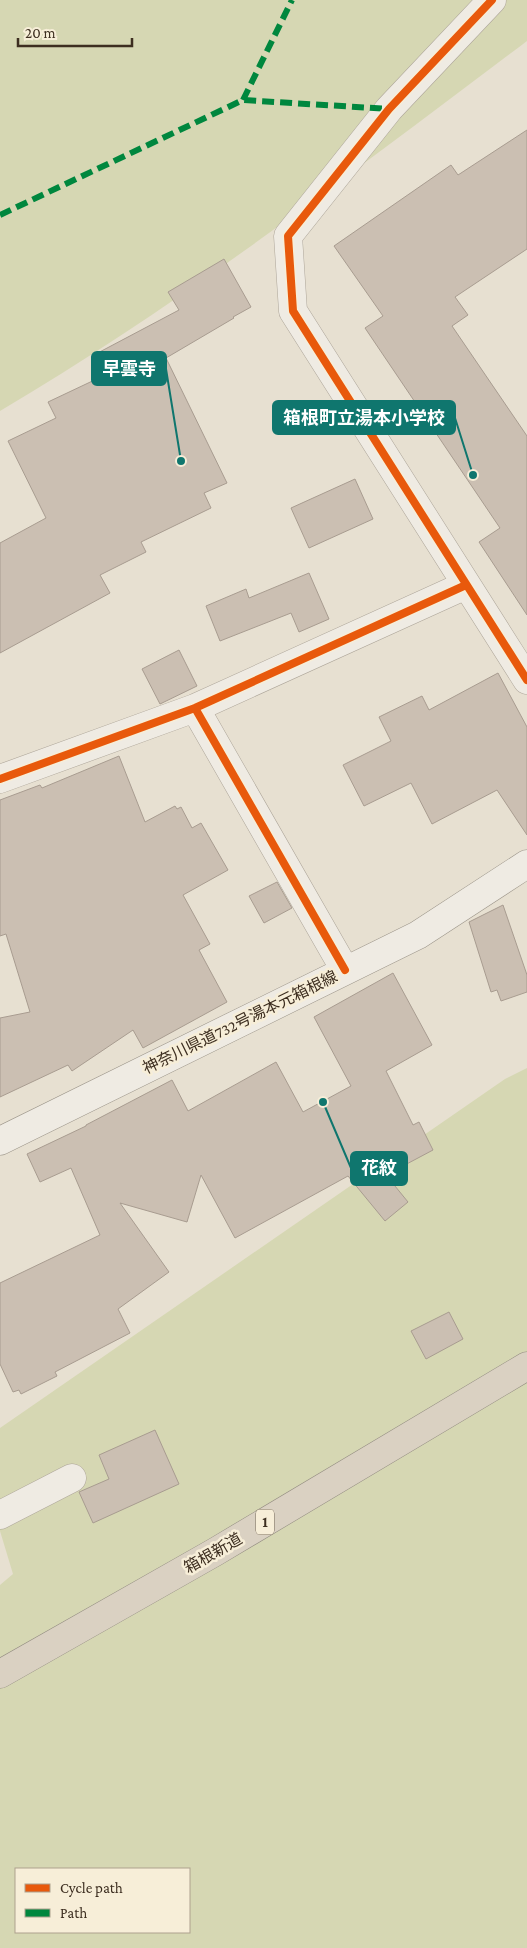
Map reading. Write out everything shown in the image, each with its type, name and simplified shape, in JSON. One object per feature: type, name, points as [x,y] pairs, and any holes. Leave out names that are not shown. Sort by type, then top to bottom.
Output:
[{"type":"highway","name":"箱根新道","points":[[0,1674],[215,1552],[527,1366]]},
{"type":"street","points":[[492,0],[389,109],[288,236],[293,311],[527,680]]},
{"type":"street","points":[[0,779],[195,708],[466,585]]},
{"type":"street","points":[[195,708],[345,970]]},
{"type":"street","name":"神奈川県道732号湯本元箱根線","points":[[0,1141],[418,935],[527,864]]},
{"type":"street","points":[[0,1515],[72,1478]]},
{"type":"green space","points":[[0,0],[527,0],[527,41],[333,186],[203,280],[69,369],[0,411]]},
{"type":"green space","points":[[527,1068],[527,1948],[0,1948],[0,1585],[13,1574],[0,1531],[0,1428],[505,1079]]},
{"type":"building","points":[[527,130],[527,249],[455,297],[468,315],[452,326],[527,436],[527,615],[479,542],[500,528],[365,328],[383,316],[334,246],[451,165],[458,175]]},
{"type":"building","points":[[224,259],[251,307],[166,358],[227,483],[204,493],[211,508],[141,542],[146,552],[100,575],[110,593],[0,653],[0,543],[46,518],[8,441],[56,418],[48,402],[103,376],[92,356],[179,310],[168,292]]},
{"type":"building","points":[[355,479],[373,519],[309,548],[291,508]]},
{"type":"building","points":[[309,573],[329,619],[299,632],[291,613],[220,641],[206,606],[246,589],[249,598]]},
{"type":"building","points":[[179,650],[197,686],[160,704],[142,669]]},
{"type":"building","points":[[498,673],[527,727],[527,835],[497,790],[432,824],[411,783],[364,806],[343,765],[391,741],[379,717],[422,696],[429,710]]},
{"type":"building","points":[[119,756],[145,822],[175,806],[177,809],[181,807],[192,828],[201,823],[228,870],[183,895],[210,944],[199,950],[227,1002],[143,1048],[133,1030],[72,1071],[68,1065],[0,1097],[0,1018],[30,1012],[6,934],[0,936],[0,800],[40,785],[42,788]]},
{"type":"building","points":[[277,882],[292,908],[264,923],[249,896]]},
{"type":"building","points":[[503,905],[527,975],[527,992],[501,1001],[497,990],[491,992],[469,922]]},
{"type":"building","points":[[393,973],[432,1045],[386,1071],[413,1125],[419,1122],[433,1150],[386,1175],[408,1202],[385,1221],[348,1176],[235,1238],[201,1175],[187,1222],[120,1203],[169,1272],[118,1309],[130,1333],[55,1372],[57,1376],[21,1394],[19,1390],[13,1392],[0,1364],[0,1283],[100,1235],[71,1168],[40,1182],[27,1154],[86,1126],[172,1080],[188,1111],[276,1062],[303,1112],[351,1086],[314,1017]]},
{"type":"building","points":[[449,1312],[463,1339],[426,1359],[411,1331]]},
{"type":"building","points":[[155,1430],[179,1484],[93,1523],[79,1492],[109,1479],[99,1455]]},
{"type":"marked path","points":[[243,100],[292,0]]},
{"type":"marked path","points":[[0,215],[243,100],[389,109]]},
{"type":"cycle path","points":[[492,0],[389,109],[288,236],[293,311],[527,680]]},
{"type":"cycle path","points":[[0,779],[195,708],[466,585]]},
{"type":"cycle path","points":[[195,708],[345,970]]},
{"type":"place","name":"早雲寺","points":[[181,461]]},
{"type":"place","name":"箱根町立湯本小学校","points":[[473,475]]},
{"type":"place","name":"花紋","points":[[323,1102]]}]
